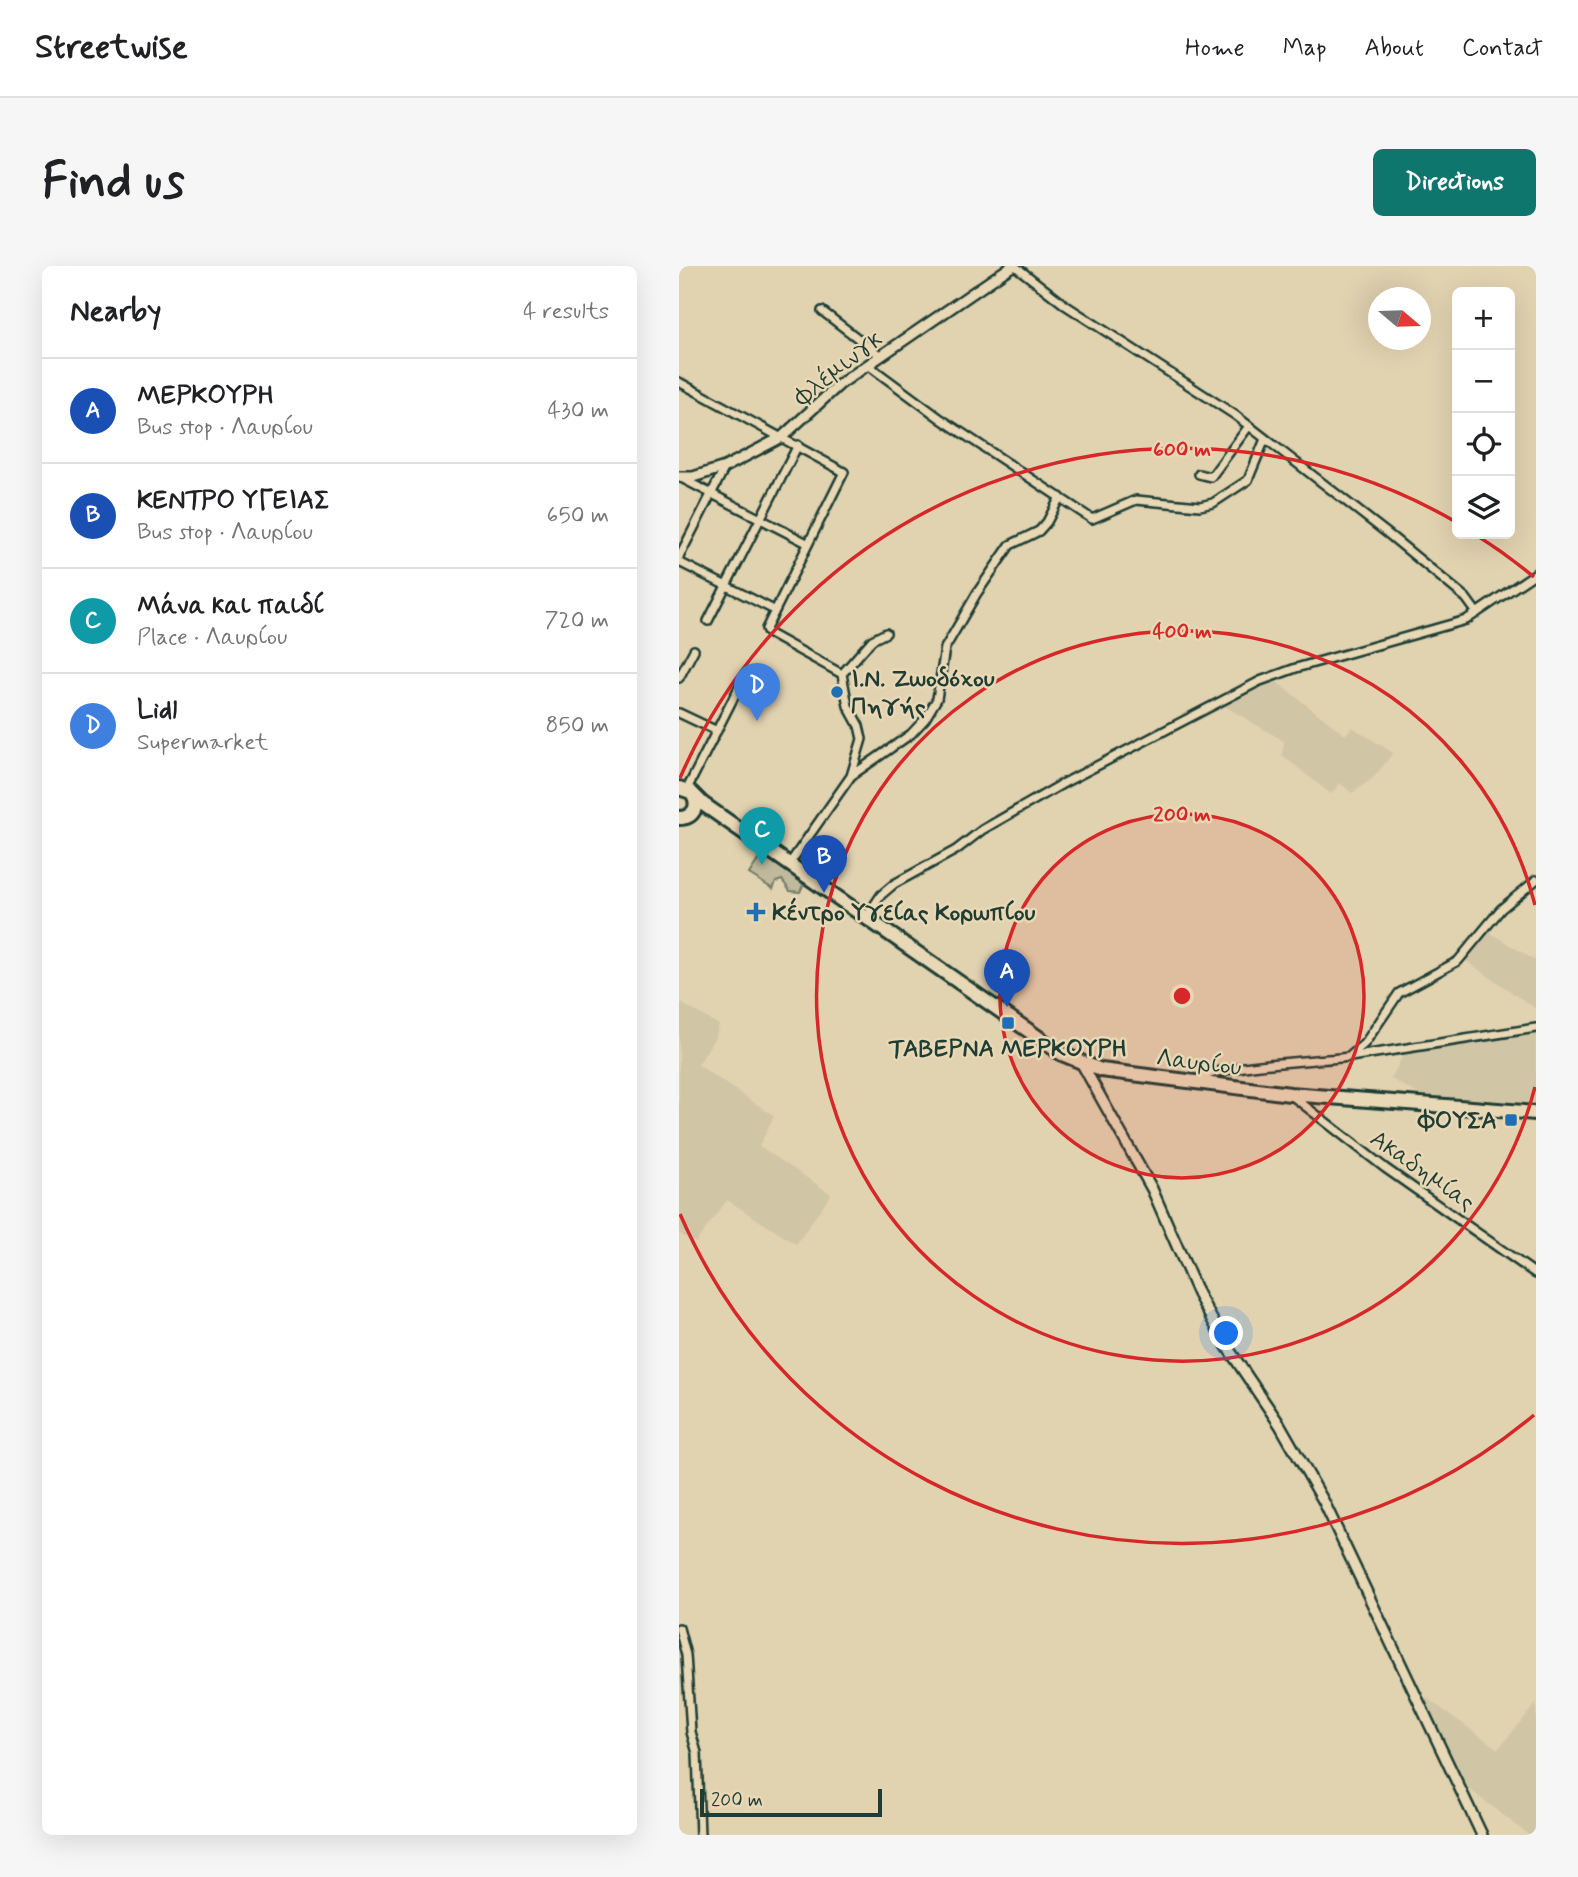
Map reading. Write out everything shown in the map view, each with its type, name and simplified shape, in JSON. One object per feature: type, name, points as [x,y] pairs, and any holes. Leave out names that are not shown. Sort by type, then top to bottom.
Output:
[{"type":"main road","name":"Λαυρίου","points":[[684,789],[987,1003],[1062,1054],[1082,1064],[1101,1070],[1290,1094],[1536,1113]]},
{"type":"main road","points":[[684,789],[696,801],[693,812]]},
{"type":"main road","points":[[679,818],[705,810],[720,814]]},
{"type":"street","name":"Φλέμινγκ","points":[[681,478],[725,467],[782,438],[840,384],[1014,266]]},
{"type":"street","points":[[1014,266],[1065,305],[1248,426],[1466,598],[1477,613]]},
{"type":"street","points":[[823,312],[881,356]]},
{"type":"street","points":[[868,365],[941,419],[1096,520],[1112,508],[1136,500],[1206,505],[1248,480],[1265,439]]},
{"type":"street","points":[[679,382],[844,472],[766,629],[768,633],[842,674]]},
{"type":"street","points":[[1199,474],[1211,477],[1248,426]]},
{"type":"street","points":[[708,621],[798,445]]},
{"type":"street","points":[[725,467],[679,559],[774,610]]},
{"type":"street","points":[[681,478],[807,544]]},
{"type":"street","points":[[851,776],[911,734],[925,719],[937,699],[945,648],[977,593],[1010,545],[1039,531],[1047,522],[1060,497]]},
{"type":"street","points":[[867,916],[881,895],[894,884],[956,850],[982,830],[1224,699],[1296,668],[1450,626],[1477,613],[1536,573]]},
{"type":"street","points":[[842,674],[872,640],[886,633]]},
{"type":"street","points":[[679,678],[694,650]]},
{"type":"street","points":[[790,863],[851,776],[862,739],[859,726],[848,706],[842,674]]},
{"type":"street","points":[[684,789],[741,685],[766,696]]},
{"type":"street","points":[[679,713],[717,731]]},
{"type":"street","points":[[1349,1057],[1365,1043],[1399,993],[1458,961],[1501,909],[1536,880]]},
{"type":"street","points":[[1194,1083],[1202,1075],[1223,1071],[1349,1057],[1536,1028]]},
{"type":"street","points":[[1082,1064],[1152,1189],[1219,1333],[1280,1425],[1324,1502],[1482,1835]]},
{"type":"street","name":"Ακαδημίας","points":[[1290,1094],[1385,1168],[1536,1274]]},
{"type":"street","points":[[679,1628],[687,1655],[691,1732],[697,1753],[700,1835]]},
{"type":"street","points":[[679,1686],[688,1689]]},
{"type":"shaded area","points":[[1273,679],[1345,735],[1352,727],[1393,753],[1373,778],[1352,793],[1340,783],[1331,794],[1282,755],[1284,741],[1221,704]]},
{"type":"shaded area","points":[[764,851],[805,881],[800,892],[790,891],[782,880],[776,882],[773,889],[749,874]]},
{"type":"shaded area","points":[[1487,931],[1536,961],[1536,1009],[1465,960]]},
{"type":"shaded area","points":[[679,1002],[719,1025],[698,1065],[774,1116],[759,1146],[831,1194],[796,1244],[727,1200],[695,1243],[679,1233]]},
{"type":"shaded area","points":[[1536,1030],[1536,1107],[1426,1098],[1391,1079],[1405,1051]]},
{"type":"shaded area","points":[[1418,1692],[1498,1749],[1536,1704],[1536,1835],[1529,1835],[1464,1785]]},
{"type":"place","name":"Ι.Ν. Ζωοδόχου Πηγής","points":[[837,692]]},
{"type":"place","name":"Lidl","points":[[757,721]]},
{"type":"place","name":"Μάνα και παιδί","points":[[762,865]]},
{"type":"place","name":"ΚΕΝΤΡΟ ΥΓΕΙΑΣ","points":[[824,893]]},
{"type":"place","name":"Κέντρο Υγείας Κορωπίου","points":[[756,912]]},
{"type":"place","name":"ΜΕΡΚΟΥΡΗ","points":[[1007,1007]]},
{"type":"place","name":"ΤΑΒΕΡΝΑ ΜΕΡΚΟΥΡΗ","points":[[1008,1023]]},
{"type":"place","name":"ΦΟΥΣΑ","points":[[1511,1120]]}]
